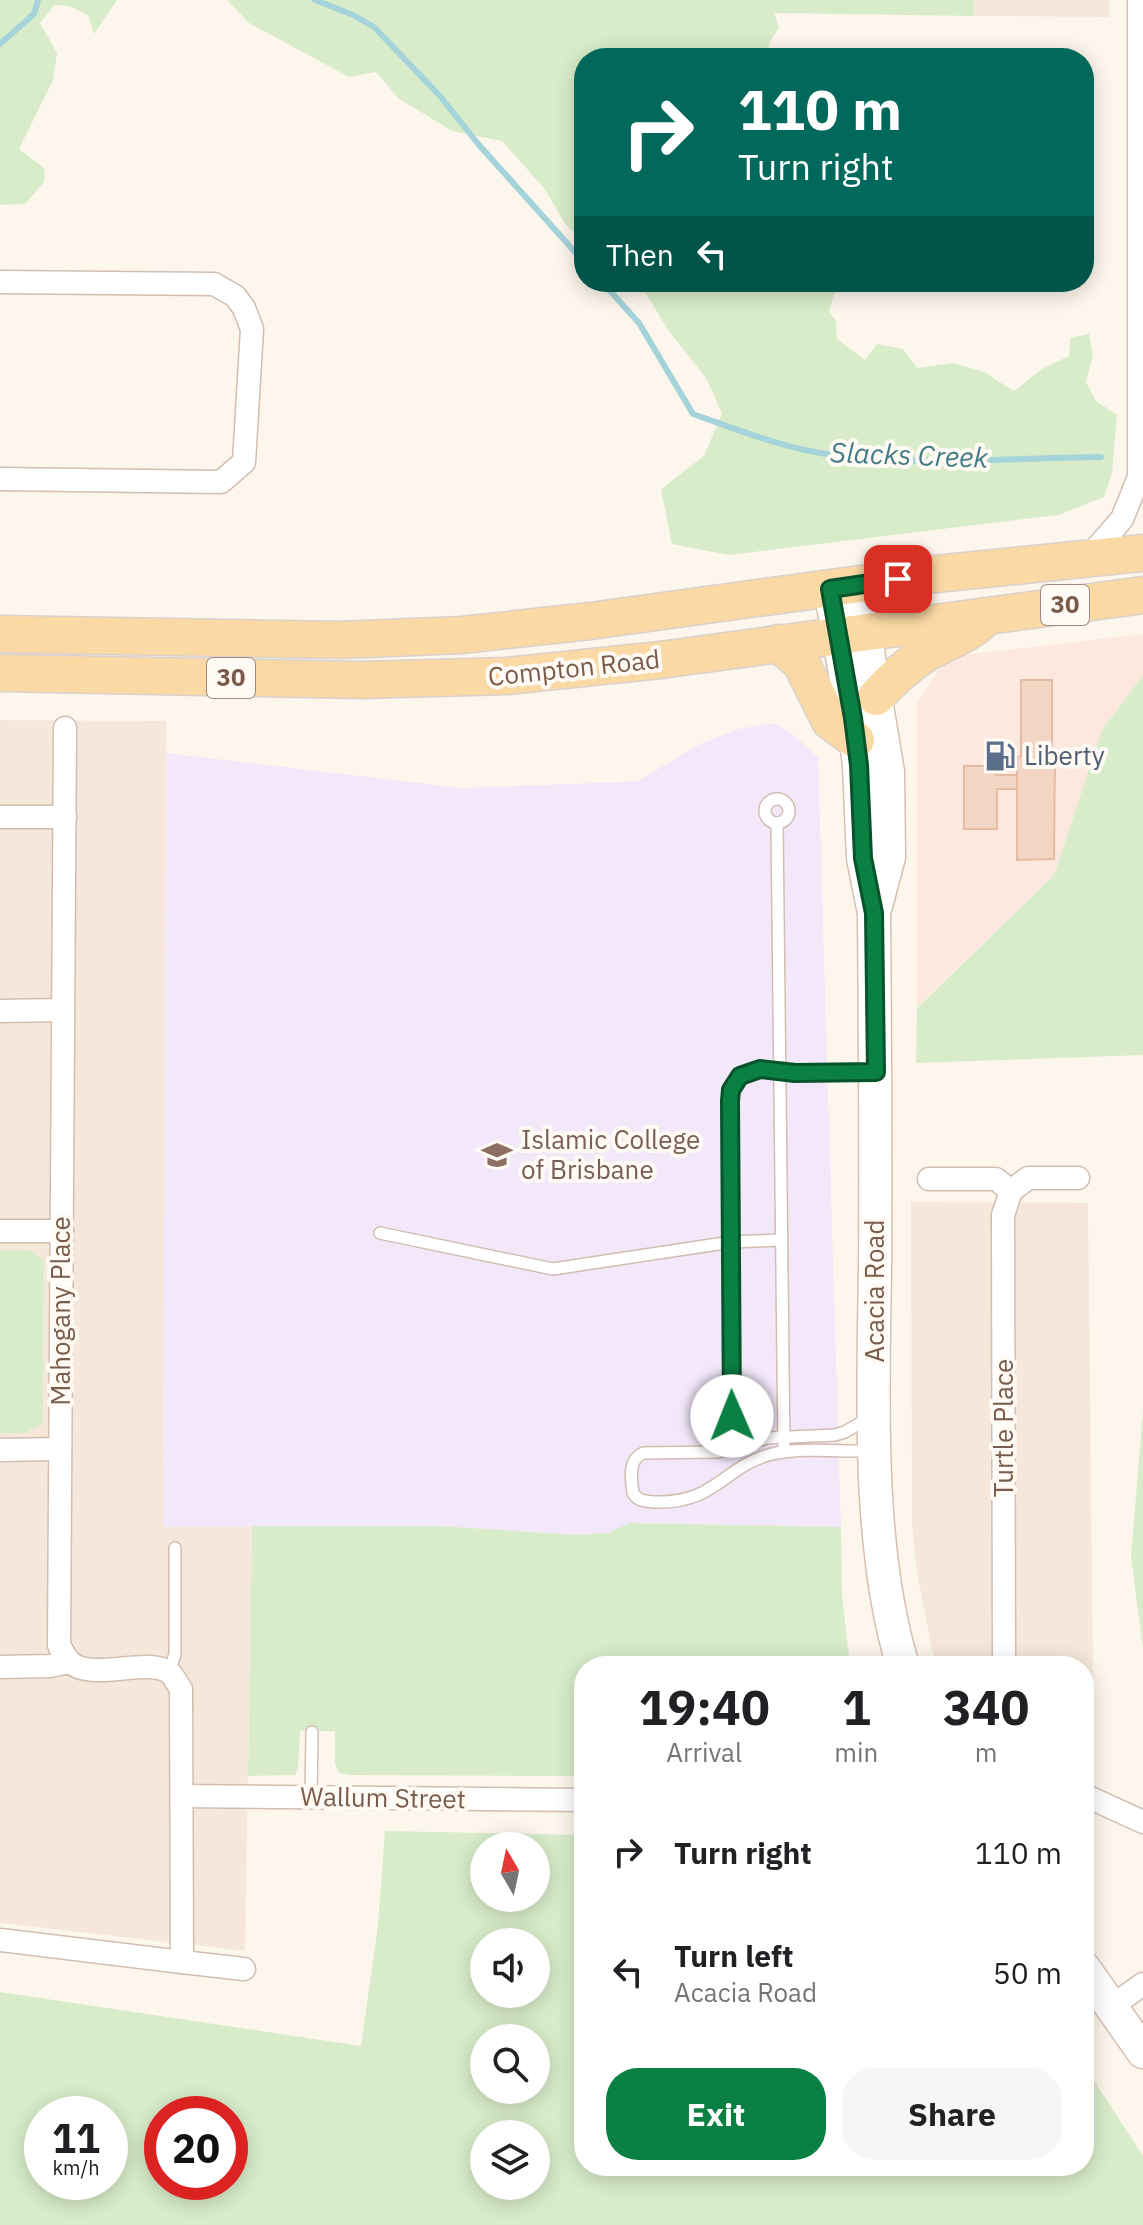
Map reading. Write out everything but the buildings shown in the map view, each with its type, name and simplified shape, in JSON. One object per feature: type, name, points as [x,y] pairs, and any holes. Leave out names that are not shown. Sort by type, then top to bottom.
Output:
[{"type":"main road","name":"Compton Road","points":[[0,634],[327,640],[426,637],[577,622],[843,587],[1143,553]]},
{"type":"main road","name":"Compton Road","points":[[0,673],[462,679],[586,668],[1143,595]]},
{"type":"main road","points":[[876,697],[898,673],[926,654],[965,635],[988,615]]},
{"type":"main road","points":[[778,643],[801,663],[830,721],[856,740]]},
{"type":"street","points":[[1087,559],[1122,519],[1141,482],[1139,0]]},
{"type":"street","points":[[0,282],[214,284],[235,296],[244,308],[252,329],[244,462],[221,482],[0,479]]},
{"type":"street","name":"Acacia Road","points":[[843,587],[851,634],[863,858],[874,913],[876,1451],[886,1583],[901,1656]]},
{"type":"street","name":"Acacia Road","points":[[851,634],[876,697],[887,752],[889,857],[874,913]]},
{"type":"street","name":"Mahogany Place","points":[[65,728],[59,1645],[69,1662]]},
{"type":"street","points":[[0,817],[65,817]]},
{"type":"street","points":[[0,1011],[63,1010]]},
{"type":"street","points":[[929,1179],[996,1179],[1011,1191],[1028,1178],[1078,1178]]},
{"type":"street","name":"Turtle Place","points":[[1004,1656],[1003,1215],[1011,1191]]},
{"type":"street","points":[[0,1231],[62,1231]]},
{"type":"street","points":[[0,1450],[60,1449]]},
{"type":"street","points":[[0,1667],[50,1666],[69,1662],[94,1669],[156,1669],[169,1673],[181,1689],[182,1962]]},
{"type":"street","name":"Wallum Street","points":[[182,1796],[574,1800]]},
{"type":"street","points":[[1094,1800],[1143,1822]]},
{"type":"street","points":[[0,1940],[244,1969]]},
{"type":"street","points":[[1094,1982],[1143,2052]]},
{"type":"street","points":[[1111,2007],[1143,1984]]},
{"type":"lane","points":[[777,823],[784,1452]]},
{"type":"lane","points":[[738,1446],[732,1416],[731,1090],[734,1082],[745,1073],[760,1069],[795,1073],[876,1072]]},
{"type":"lane","points":[[380,1233],[553,1269],[731,1242],[780,1240]]},
{"type":"lane","points":[[875,1414],[835,1435],[767,1438],[718,1452],[649,1451],[639,1455],[632,1464],[634,1496],[643,1501],[687,1500],[712,1489],[757,1459],[784,1452],[876,1451]]},
{"type":"lane","points":[[169,1673],[175,1654],[175,1548]]},
{"type":"lane","points":[[311,1798],[312,1732]]},
{"type":"shaded area","points":[[973,0],[1109,0],[1109,17],[973,16]]},
{"type":"shaded area","points":[[1143,634],[1143,675],[1102,730],[1054,875],[917,1007],[917,703],[941,667],[964,655]]},
{"type":"shaded area","points":[[0,720],[166,721],[163,1526],[252,1526],[245,1951],[0,1923],[0,1433],[24,1433],[43,1424],[44,1260],[28,1250],[0,1250]]},
{"type":"shaded area","name":"Islamic College of Brisbane","points":[[773,723],[790,732],[818,757],[841,1527],[631,1523],[608,1533],[578,1535],[439,1526],[163,1527],[166,753],[461,788],[622,782],[638,781],[698,745],[738,729]]},
{"type":"shaded area","points":[[911,1202],[1088,1203],[1093,1656],[934,1656],[916,1568],[912,1524]]},
{"type":"green space","points":[[0,0],[117,0],[94,34],[88,15],[69,6],[54,5],[40,23],[57,53],[53,80],[19,149],[45,169],[44,182],[25,204],[0,205]]},
{"type":"green space","points":[[227,0],[973,0],[973,16],[774,13],[779,28],[768,48],[574,48],[574,232],[566,225],[544,188],[502,141],[452,131],[398,98],[376,72],[349,77],[249,23]]},
{"type":"green space","points":[[645,292],[836,292],[829,312],[836,321],[837,339],[865,360],[877,344],[903,349],[917,368],[954,363],[984,372],[1014,391],[1042,369],[1069,356],[1070,338],[1089,334],[1093,355],[1086,382],[1096,401],[1117,415],[1112,473],[1104,497],[1058,515],[729,555],[672,544],[661,489],[704,456],[722,413],[706,378],[668,330]]},
{"type":"green space","points":[[1143,675],[1143,1055],[916,1063],[917,1008],[1054,875],[1102,730]]},
{"type":"green space","points":[[0,1250],[28,1250],[44,1260],[43,1424],[24,1433],[0,1433]]},
{"type":"green space","points":[[1143,1411],[1143,1649],[1131,1556]]},
{"type":"green space","points":[[630,1523],[841,1527],[842,1595],[849,1656],[574,1656],[574,1776],[350,1775],[339,1773],[335,1763],[335,1731],[300,1731],[295,1775],[248,1776],[252,1526],[439,1526],[578,1535],[608,1533]]},
{"type":"green space","points":[[385,1831],[470,1833],[470,1912],[550,1912],[550,1834],[574,1835],[574,2176],[1094,2176],[1094,2080],[1143,2156],[1143,2225],[0,2225],[0,1992],[361,2046],[378,1925]]},
{"type":"waterway","name":"Slacks Creek","points":[[0,44],[34,14],[38,0]]},
{"type":"waterway","name":"Slacks Creek","points":[[315,0],[374,27],[440,96],[479,145],[574,251]]},
{"type":"waterway","name":"Slacks Creek","points":[[611,292],[639,323],[693,414],[780,444],[833,455],[934,461],[1101,457]]},
{"type":"place","name":"Liberty","points":[[1000,756]]},
{"type":"place","name":"Islamic College of Brisbane","points":[[497,1155]]},
{"type":"route","points":[[732,1416],[730,1101],[734,1082],[740,1076],[760,1069],[795,1073],[876,1072],[874,913],[863,858],[859,765],[853,718],[830,589],[898,579]]}]
